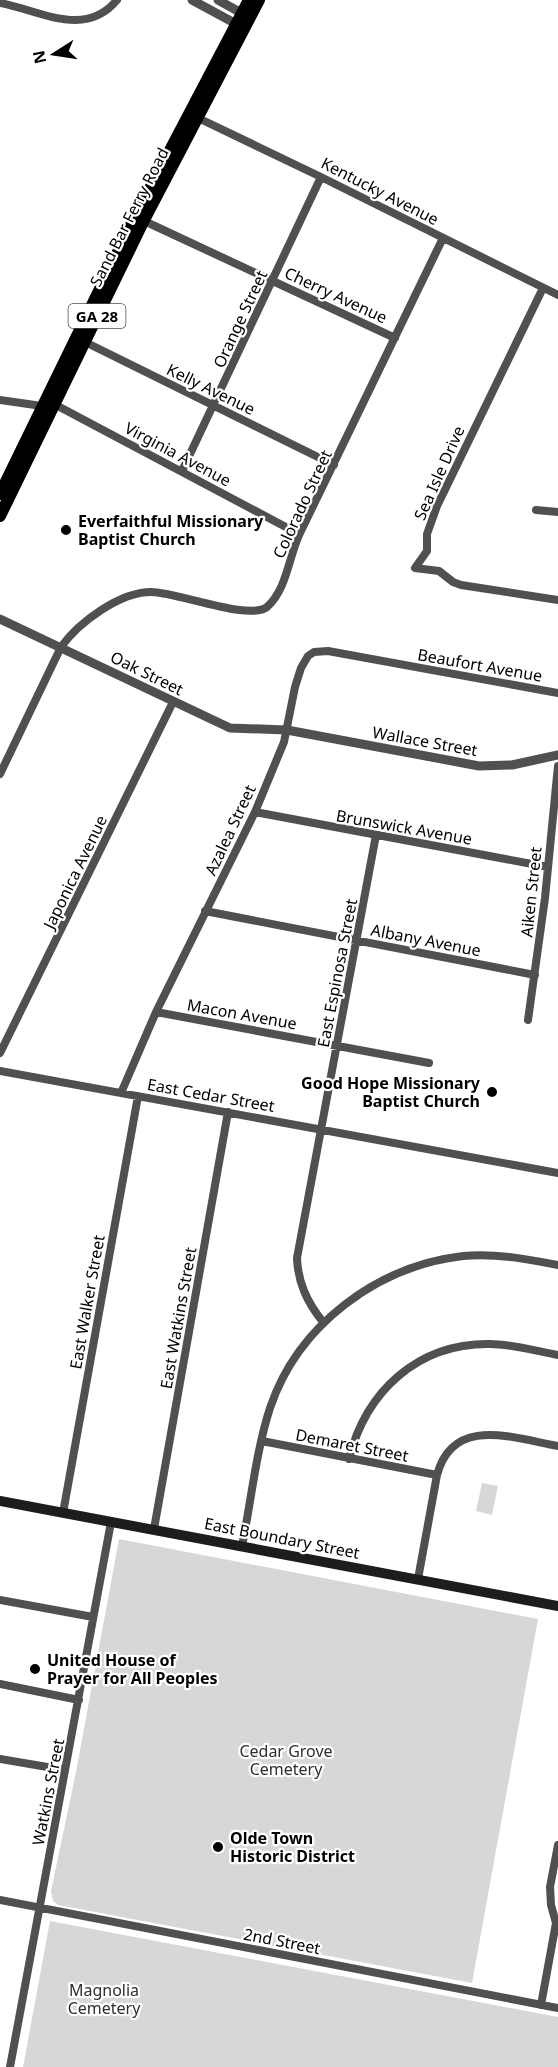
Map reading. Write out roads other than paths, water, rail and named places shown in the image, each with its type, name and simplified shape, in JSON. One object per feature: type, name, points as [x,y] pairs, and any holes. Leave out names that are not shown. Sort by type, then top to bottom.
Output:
[{"type":"main road","name":"Sand Bar Ferry Road","points":[[243,21],[249,0]]},
{"type":"main road","name":"Sand Bar Ferry Road","points":[[0,494],[48,405],[140,219],[243,21],[260,0]]},
{"type":"main road","name":"Sand Bar Ferry Road","points":[[0,516],[48,405]]},
{"type":"main road","name":"East Boundary Street","points":[[0,1501],[558,1606]]},
{"type":"street","points":[[0,3],[62,20],[77,21],[100,14],[117,0]]},
{"type":"street","points":[[192,0],[243,21]]},
{"type":"street","points":[[218,0],[243,21]]},
{"type":"street","name":"Kentucky Avenue","points":[[193,116],[321,177],[558,296]]},
{"type":"street","name":"Orange Street","points":[[182,471],[321,177]]},
{"type":"street","name":"Cherry Avenue","points":[[140,219],[395,338]]},
{"type":"street","name":"Colorado Street","points":[[61,647],[74,633],[110,605],[144,593],[167,594],[239,610],[261,610],[268,605],[278,591],[299,534],[443,238]]},
{"type":"street","name":"Sea Isle Drive","points":[[543,288],[437,506],[427,534],[427,551],[415,568],[439,571],[461,585],[558,600]]},
{"type":"street","name":"Kelly Avenue","points":[[80,340],[334,465]]},
{"type":"street","name":"Virginia Avenue","points":[[0,400],[48,405],[182,471],[299,534]]},
{"type":"street","points":[[536,510],[558,512]]},
{"type":"street","name":"Oak Street","points":[[0,619],[230,728],[287,730]]},
{"type":"street","points":[[0,774],[61,647]]},
{"type":"street","name":"Azalea Street","points":[[121,1093],[156,1012],[255,812],[282,748],[298,675],[304,662],[311,654],[322,651],[397,664]]},
{"type":"street","name":"Beaufort Avenue","points":[[397,664],[558,693]]},
{"type":"street","name":"Japonica Avenue","points":[[0,1053],[173,702]]},
{"type":"street","name":"Wallace Street","points":[[287,730],[478,766],[512,765],[558,755]]},
{"type":"street","name":"Aiken Street","points":[[528,1020],[548,867],[558,766]]},
{"type":"street","name":"Brunswick Avenue","points":[[255,812],[548,867]]},
{"type":"street","name":"East Espinosa Street","points":[[323,1322],[302,1288],[297,1258],[376,836]]},
{"type":"street","name":"Albany Avenue","points":[[205,911],[535,975]]},
{"type":"street","name":"Macon Avenue","points":[[156,1012],[429,1063]]},
{"type":"street","name":"East Cedar Street","points":[[0,1071],[558,1173]]},
{"type":"street","name":"East Walker Street","points":[[63,1513],[138,1096]]},
{"type":"street","name":"East Watkins Street","points":[[154,1529],[228,1112]]},
{"type":"street","points":[[242,1546],[270,1409],[279,1386],[301,1350],[323,1322],[378,1282],[410,1268],[435,1261],[463,1256],[493,1256],[558,1265]]},
{"type":"street","points":[[349,1459],[357,1431],[369,1408],[401,1373],[428,1357],[453,1348],[491,1344],[558,1355]]},
{"type":"street","points":[[418,1579],[437,1475],[445,1454],[456,1444],[482,1434],[558,1446]]},
{"type":"street","name":"Demaret Street","points":[[262,1441],[437,1475]]},
{"type":"street","name":"Watkins Street","points":[[10,2067],[111,1522]]},
{"type":"street","points":[[0,1600],[93,1617]]},
{"type":"street","points":[[0,1684],[79,1700]]},
{"type":"street","points":[[0,1759],[65,1770]]},
{"type":"street","points":[[541,2005],[557,1923],[551,1905],[550,1887],[558,1845]]},
{"type":"street","name":"2nd Street","points":[[0,1900],[558,2008]]},
{"type":"place","name":"Everfaithful Missionary Baptist Church","points":[[66,530]]},
{"type":"place","name":"Good Hope Missionary Baptist Church","points":[[492,1092]]},
{"type":"place","name":"United House of Prayer for All Peoples","points":[[35,1669]]},
{"type":"place","name":"Olde Town Historic District","points":[[218,1847]]},
{"type":"park label","name":"Cedar Grove Cemetery","points":[[286,1760]]},
{"type":"park label","name":"Magnolia Cemetery","points":[[104,1999]]}]
